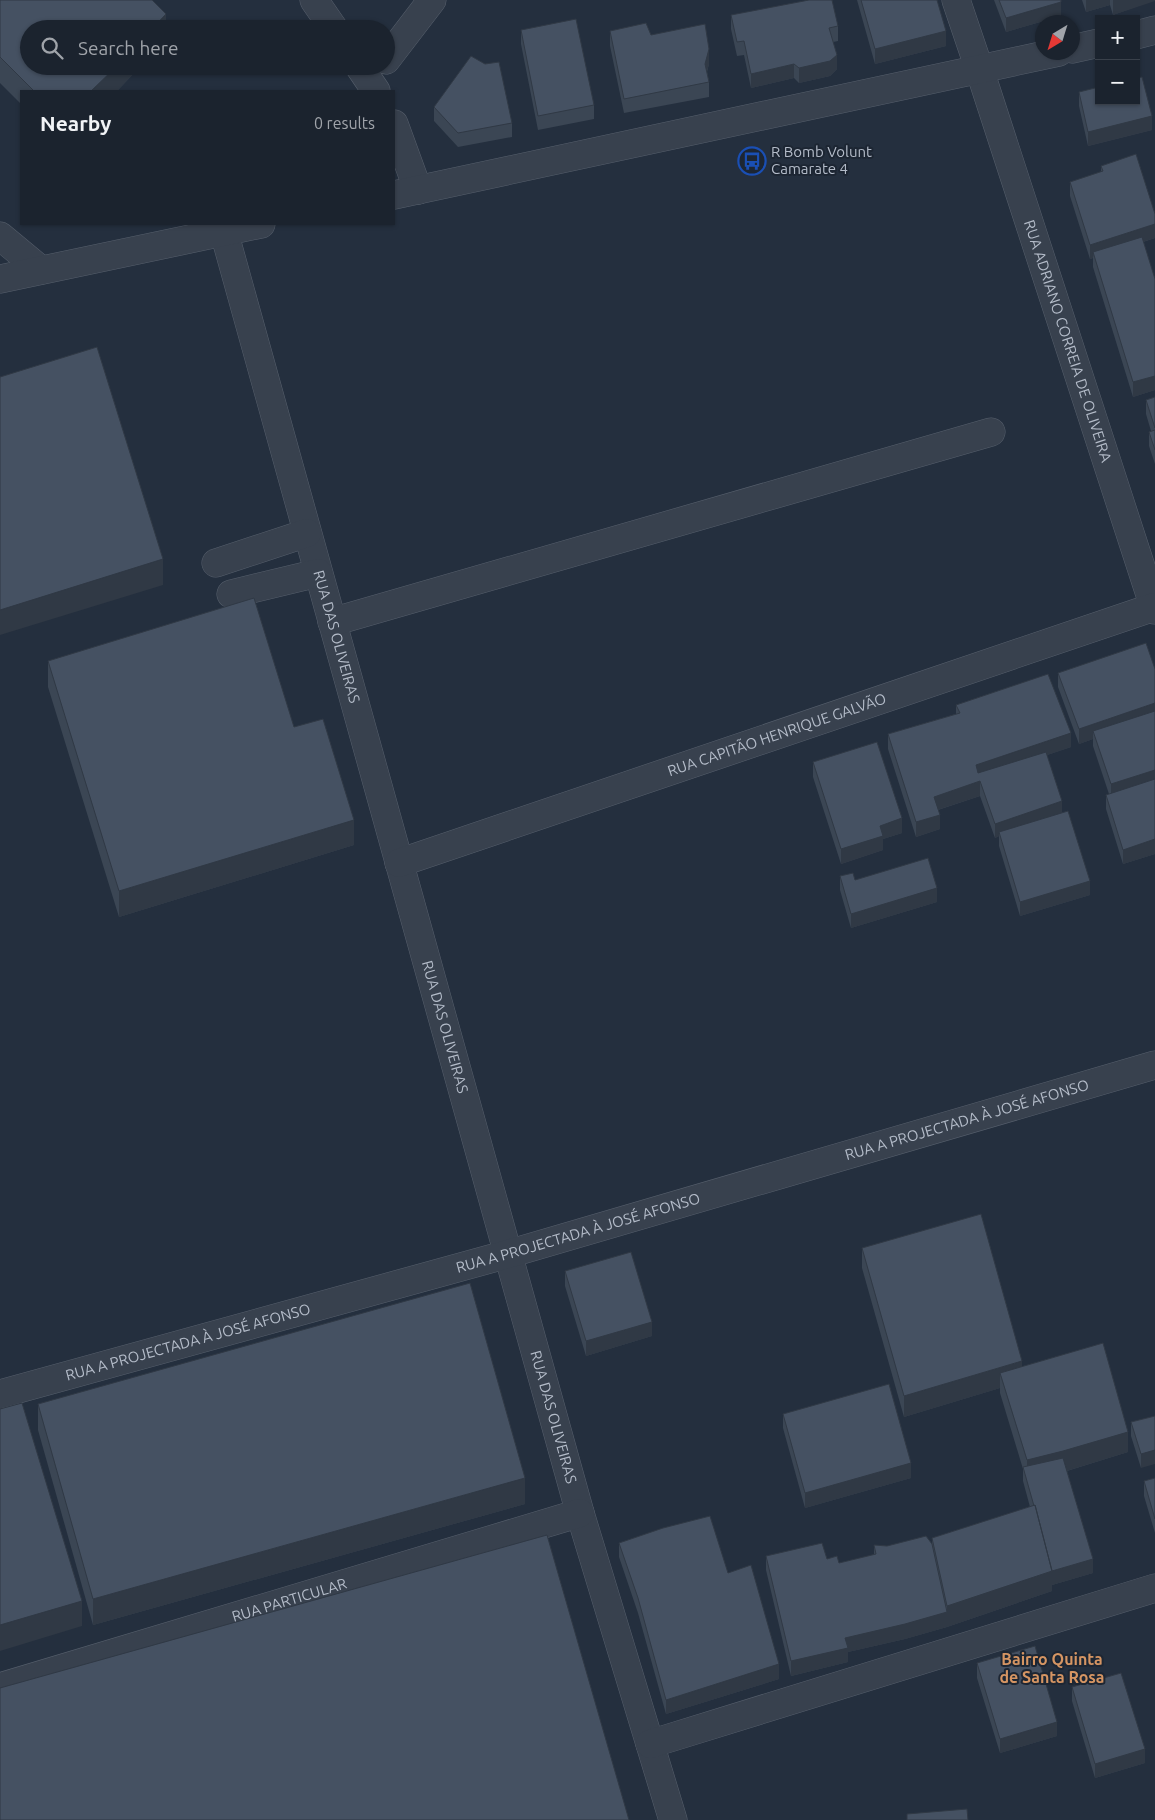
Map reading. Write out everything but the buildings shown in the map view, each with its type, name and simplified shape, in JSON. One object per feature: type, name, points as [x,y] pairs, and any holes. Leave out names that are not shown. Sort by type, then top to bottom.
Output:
[{"type":"street","points":[[314,0],[328,20]]},
{"type":"street","points":[[395,48],[432,0]]},
{"type":"street","name":"RUA ADRIANO CORREIA DE OLIVEIRA","points":[[956,0],[1154,609]]},
{"type":"street","points":[[1140,34],[1155,30]]},
{"type":"street","points":[[1080,47],[1095,44]]},
{"type":"street","points":[[395,130],[406,193],[1035,57]]},
{"type":"street","points":[[0,279],[256,225]]},
{"type":"street","name":"RUA DAS OLIVEIRAS","points":[[224,232],[580,1513],[673,1820]]},
{"type":"street","points":[[0,236],[40,270]]},
{"type":"street","points":[[332,622],[991,432]]},
{"type":"street","points":[[216,563],[307,533]]},
{"type":"street","points":[[231,594],[318,573]]},
{"type":"street","name":"RUA CAPITÃO HENRIQUE GALVÃO","points":[[399,863],[1154,609]]},
{"type":"street","name":"RUA A PROJECTADA À JOSÉ AFONSO","points":[[0,1394],[508,1254],[1155,1065]]},
{"type":"street","name":"RUA PARTICULAR","points":[[0,1687],[580,1513]]},
{"type":"street","points":[[650,1744],[1155,1588]]},
{"type":"place","name":"R Bomb Volunt Camarate 4","points":[[752,161]]},
{"type":"district","name":"Bairro Quinta de Santa Rosa","points":[[1052,1668]]}]
